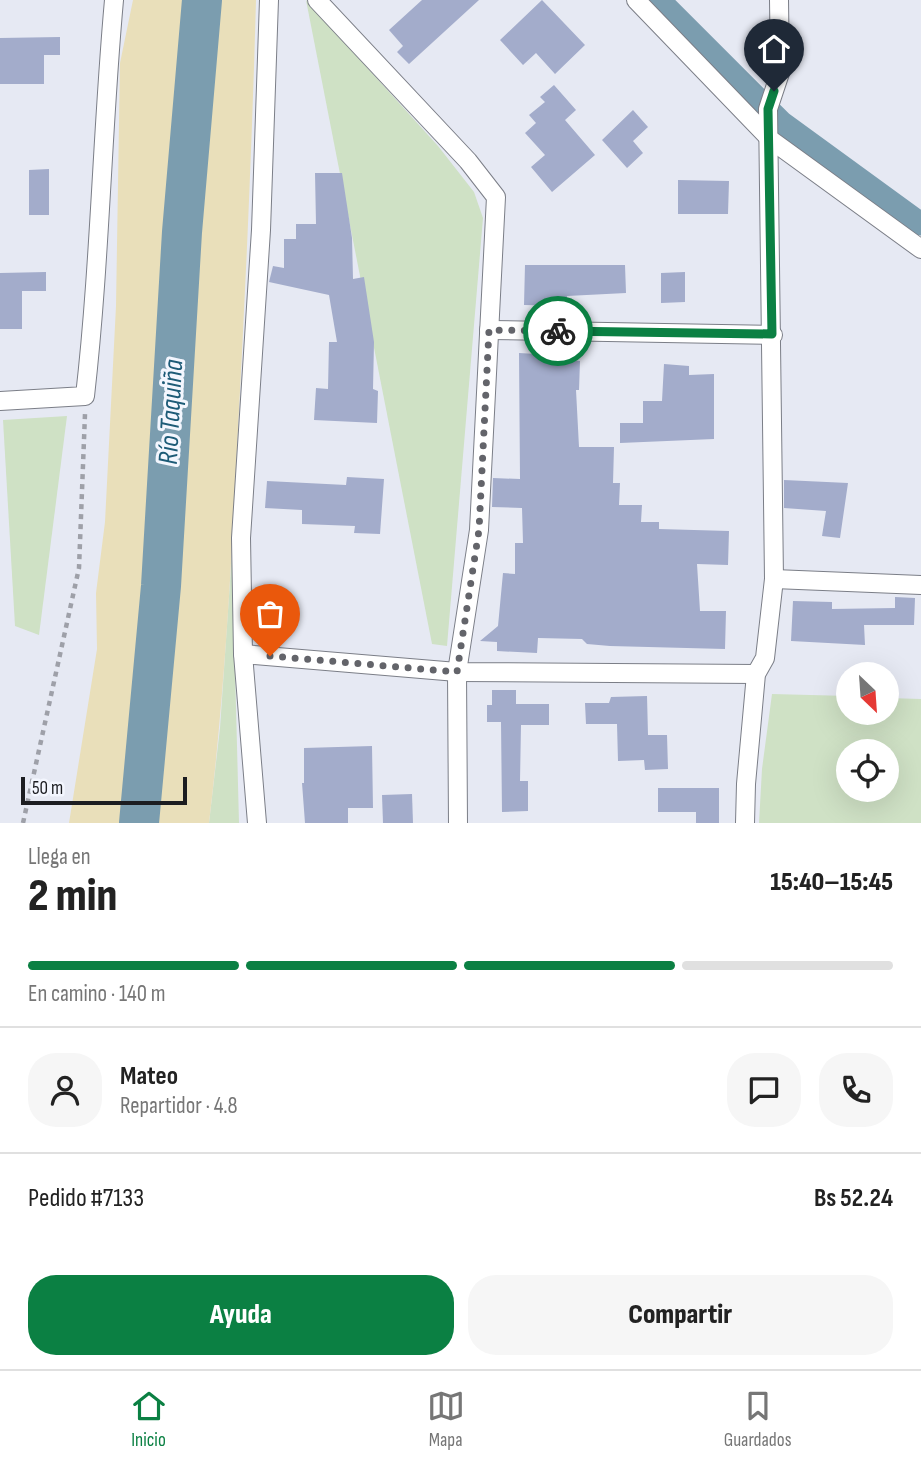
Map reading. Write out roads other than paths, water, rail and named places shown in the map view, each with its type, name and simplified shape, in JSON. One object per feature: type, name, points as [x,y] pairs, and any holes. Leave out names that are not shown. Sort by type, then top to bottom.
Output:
[{"type":"street","points":[[0,401],[85,396],[97,288],[102,129],[114,0]]},
{"type":"street","points":[[257,823],[243,654],[241,538],[261,230],[269,0]]},
{"type":"street","points":[[317,0],[468,161],[496,197],[479,530],[457,672],[458,823]]},
{"type":"street","points":[[636,0],[771,140],[921,249]]},
{"type":"street","points":[[746,823],[746,785],[757,674],[765,658],[774,579],[771,140],[768,109],[780,73],[779,0]]},
{"type":"street","points":[[489,330],[772,334]]},
{"type":"street","points":[[774,579],[921,585]]},
{"type":"street","points":[[243,654],[457,672],[757,674]]},
{"type":"waterway","name":"Río Taquiña","points":[[139,823],[161,586],[182,232],[202,0]]},
{"type":"waterway","points":[[659,0],[781,122],[921,224]]}]
